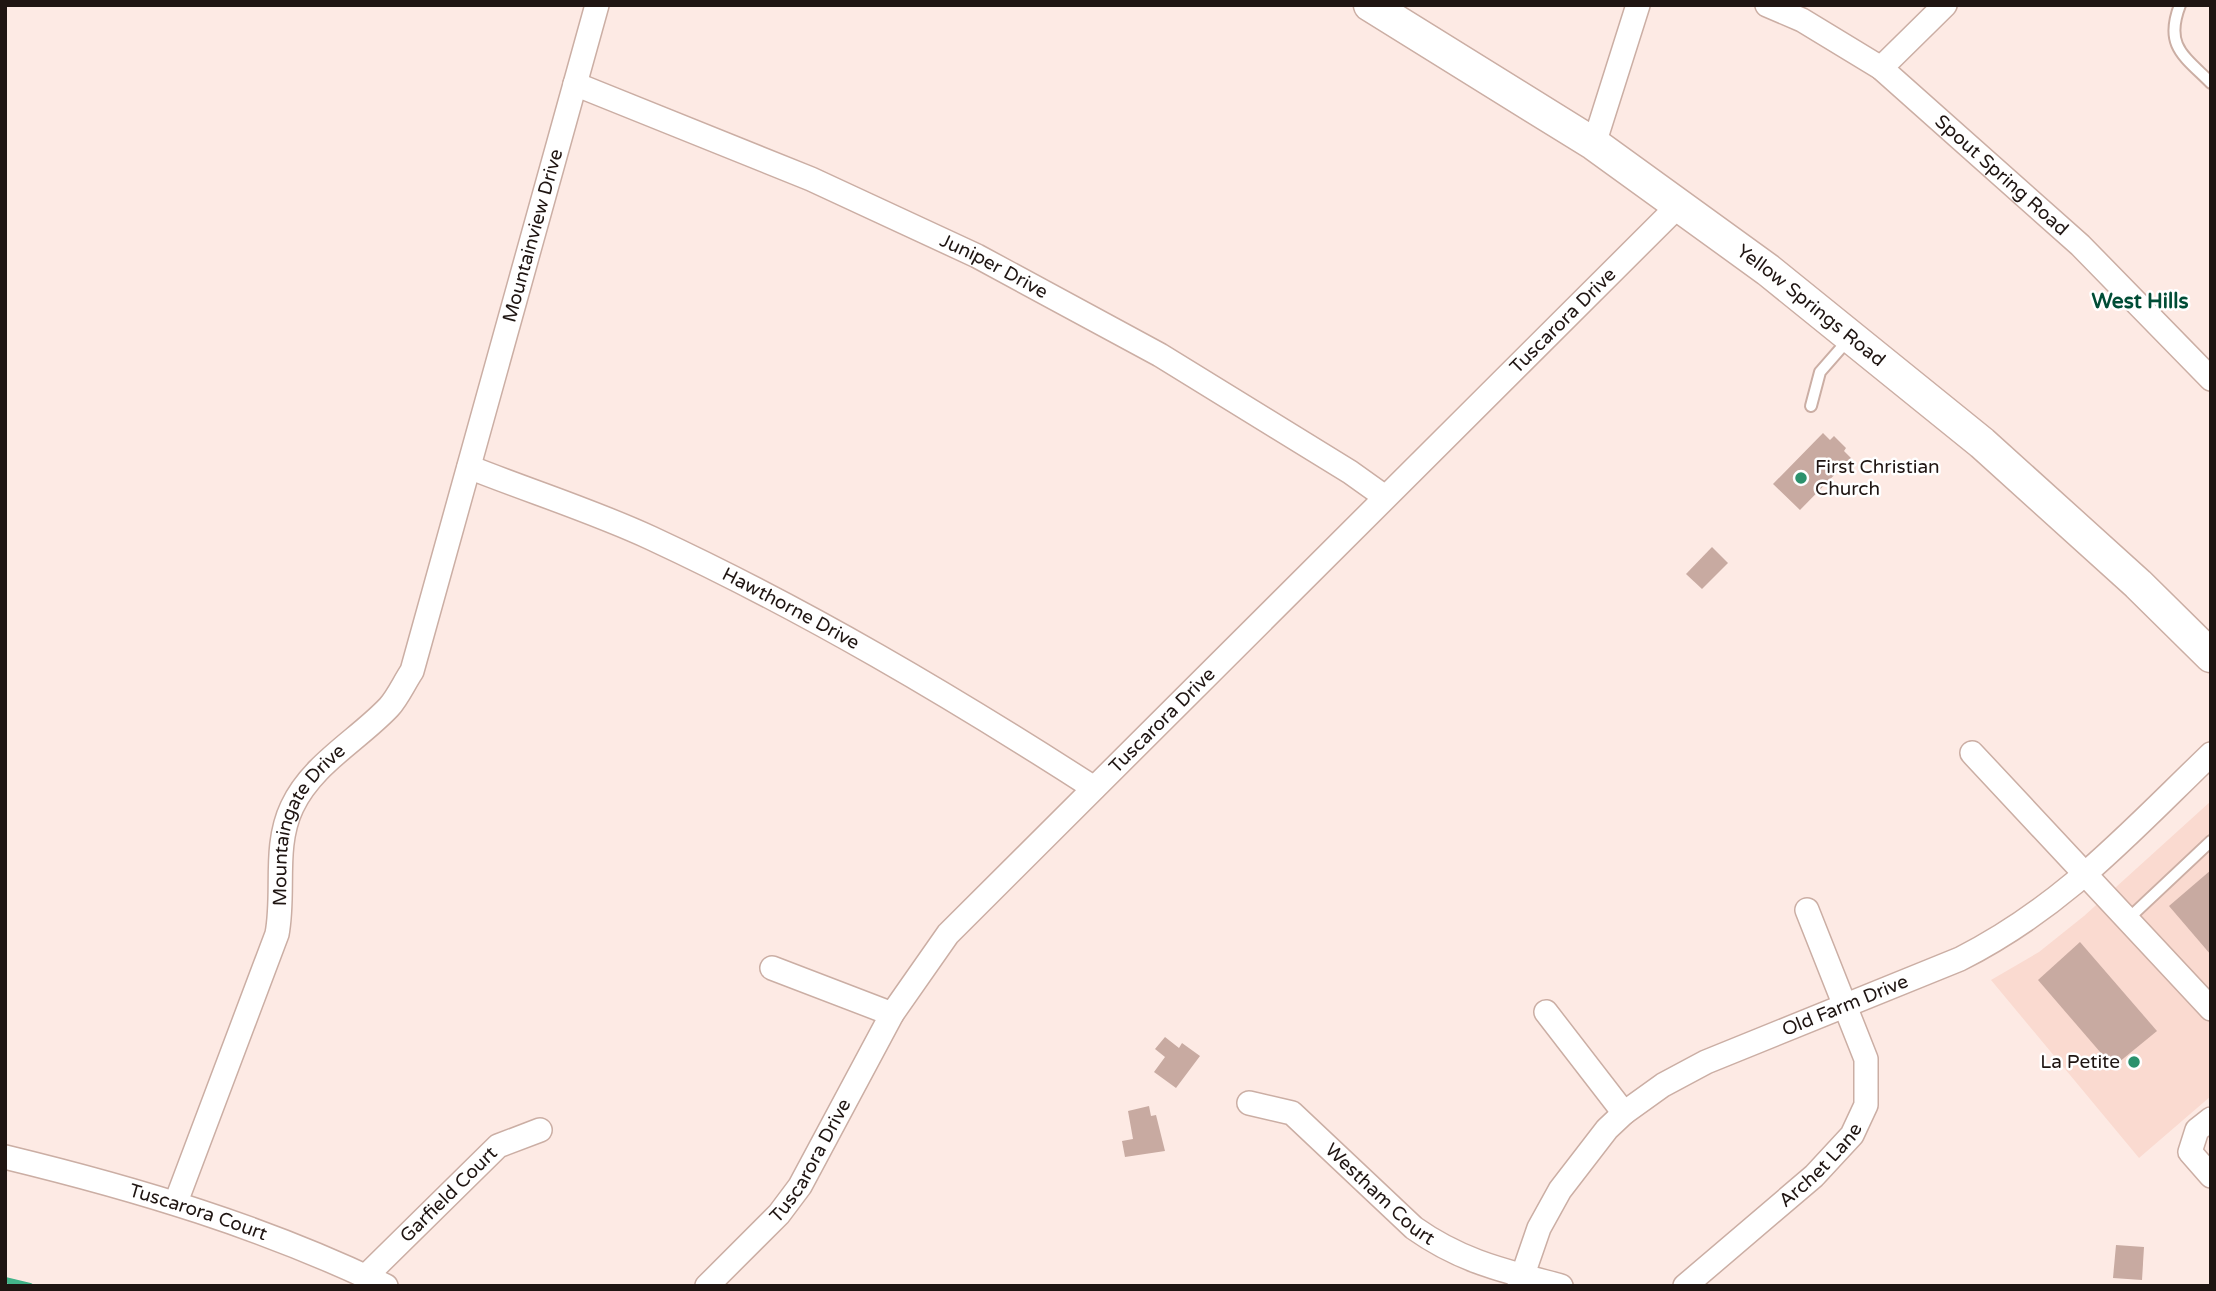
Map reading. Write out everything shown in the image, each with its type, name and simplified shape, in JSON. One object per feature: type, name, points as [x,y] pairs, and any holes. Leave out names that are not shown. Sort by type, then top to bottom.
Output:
[{"type":"main road","name":"Yellow Springs Road","points":[[1370,5],[1594,144],[1680,204],[1852,335],[1982,443],[2138,584],[2211,656]]},
{"type":"street","name":"Mountainview Drive","points":[[469,467],[597,5]]},
{"type":"street","points":[[1594,144],[1639,5]]},
{"type":"street","name":"Spout Spring Road","points":[[1766,5],[1802,20],[1881,68],[2080,245],[2211,379]]},
{"type":"street","points":[[1881,68],[1945,5]]},
{"type":"street","name":"Juniper Drive","points":[[575,83],[811,178],[976,256],[1160,355],[1350,472],[1385,497]]},
{"type":"street","name":"Tuscarora Drive","points":[[707,1286],[779,1214],[800,1186],[892,1014],[947,934],[1680,204]]},
{"type":"street","name":"Hawthorne Drive","points":[[469,467],[648,537],[723,573],[872,652],[969,708],[1094,788]]},
{"type":"street","name":"Mountaingate Drive","points":[[176,1202],[277,934],[282,841],[292,806],[317,772],[390,706],[412,671],[469,467]]},
{"type":"street","points":[[1972,753],[2211,1009]]},
{"type":"street","name":"Old Farm Drive","points":[[1520,1280],[1539,1228],[1560,1190],[1606,1129],[1624,1113],[1663,1085],[1706,1062],[1960,959],[1999,939],[2032,918],[2086,874],[2211,754]]},
{"type":"street","name":"Archet Lane","points":[[1685,1286],[1814,1176],[1852,1135],[1866,1105],[1866,1059],[1807,910]]},
{"type":"street","points":[[772,968],[892,1014]]},
{"type":"street","points":[[1546,1012],[1624,1113]]},
{"type":"street","name":"Westham Court","points":[[1249,1104],[1292,1113],[1414,1228],[1436,1243],[1520,1280]]},
{"type":"street","points":[[2211,1119],[2197,1130],[2190,1153],[2211,1176]]},
{"type":"street","name":"Garfield Court","points":[[376,1281],[498,1146],[540,1130]]},
{"type":"street","name":"Tuscarora Court","points":[[5,1157],[176,1202],[226,1218],[376,1281]]},
{"type":"street","points":[[1520,1280],[1561,1286]]},
{"type":"lane","points":[[2180,5],[2172,26],[2177,50],[2211,83]]},
{"type":"lane","points":[[1811,406],[1820,372],[1852,335]]},
{"type":"lane","points":[[2128,919],[2211,841]]},
{"type":"shaded area","name":"La Petite","points":[[2211,801],[2211,1096],[2139,1158],[1991,980],[2039,952],[2084,916]]},
{"type":"building","points":[[1823,433],[1830,440],[1834,436],[1846,448],[1844,451],[1851,458],[1800,510],[1773,484]]},
{"type":"building","points":[[1712,547],[1728,563],[1702,589],[1686,574]]},
{"type":"building","points":[[2211,870],[2211,955],[2169,906]]},
{"type":"building","points":[[2080,942],[2157,1031],[2113,1067],[2038,980]]},
{"type":"building","points":[[1165,1037],[1179,1048],[1182,1043],[1200,1056],[1176,1088],[1154,1072],[1165,1057],[1155,1049]]},
{"type":"building","points":[[1149,1106],[1151,1116],[1156,1115],[1165,1151],[1125,1157],[1122,1141],[1133,1139],[1128,1111]]},
{"type":"building","points":[[2116,1245],[2144,1247],[2142,1280],[2113,1278]]},
{"type":"waterway","points":[[5,1280],[30,1286]]},
{"type":"place","name":"First Christian Church","points":[[1801,478]]},
{"type":"place","name":"La Petite","points":[[2134,1062]]},
{"type":"district","name":"West Hills","points":[[2140,301]]}]
